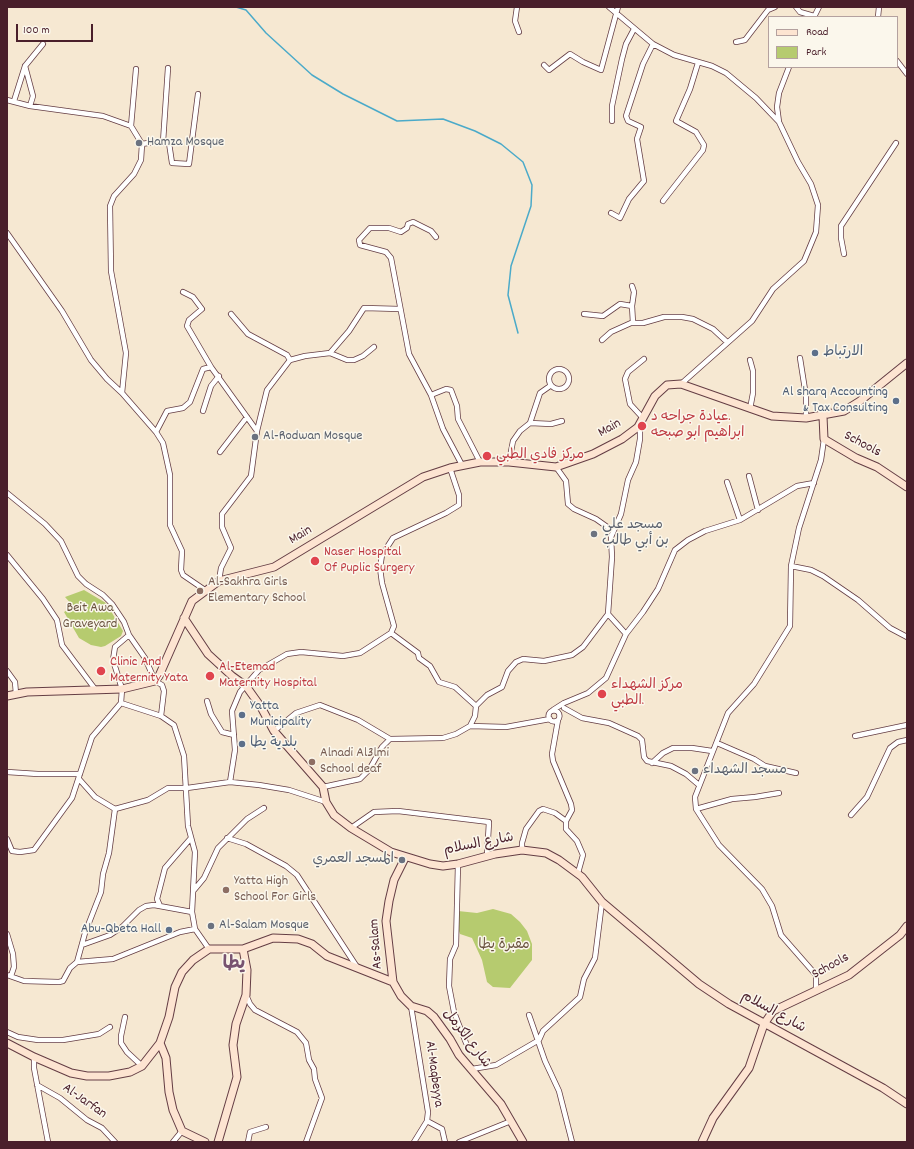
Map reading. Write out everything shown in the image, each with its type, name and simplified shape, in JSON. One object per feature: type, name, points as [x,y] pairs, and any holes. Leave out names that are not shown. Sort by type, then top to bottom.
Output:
[{"type":"street","points":[[517,7],[515,21],[519,32]]},
{"type":"street","points":[[609,7],[617,9],[634,29],[653,44],[674,55],[712,66],[726,73],[740,83],[779,122]]},
{"type":"street","points":[[736,42],[745,40],[768,10],[775,7]]},
{"type":"street","points":[[796,7],[800,12],[811,16]]},
{"type":"street","points":[[814,16],[819,7]]},
{"type":"street","points":[[544,65],[549,70],[570,54],[601,70],[617,9]]},
{"type":"street","points":[[612,121],[612,106],[622,59],[626,44],[634,29]]},
{"type":"street","points":[[14,101],[25,66],[43,44]]},
{"type":"street","points":[[611,213],[620,218],[629,199],[644,181],[637,139],[641,126],[628,121],[626,116],[643,64],[653,44]]},
{"type":"street","points":[[664,201],[703,150],[704,145],[696,132],[676,121],[690,89],[698,63]]},
{"type":"street","points":[[898,63],[907,74]]},
{"type":"street","points":[[25,66],[33,96],[30,106]]},
{"type":"street","points":[[163,142],[168,68]]},
{"type":"street","points":[[789,68],[779,93],[777,107],[779,122],[816,196],[818,217],[816,232],[804,261],[773,289],[752,321],[681,384],[772,416],[806,418],[844,411],[860,402],[907,363]]},
{"type":"street","points":[[122,393],[126,353],[111,271],[110,206],[114,196],[134,174],[141,160],[142,144],[131,126],[136,69]]},
{"type":"street","points":[[142,144],[163,142],[170,144],[173,163],[189,164],[198,94]]},
{"type":"street","points":[[7,100],[30,106],[103,116],[131,126]]},
{"type":"street","points":[[844,254],[841,238],[841,226],[896,143]]},
{"type":"street","points":[[436,237],[430,231],[413,222],[408,224],[407,228],[401,232],[389,228],[370,228],[359,240],[360,244],[386,252],[391,258],[409,354],[430,395],[443,429],[462,465]]},
{"type":"street","points":[[7,232],[62,311],[91,360],[106,380],[122,393],[156,432],[163,443],[168,460],[170,475],[169,520],[172,531],[182,551],[181,570],[183,575],[205,590]]},
{"type":"street","points":[[632,286],[634,292],[632,306],[633,323]]},
{"type":"street","points":[[183,292],[193,297],[202,309],[189,320],[187,326],[211,367],[219,376],[257,431]]},
{"type":"street","points":[[584,314],[603,316],[620,304],[632,306]]},
{"type":"street","points":[[330,353],[349,331],[364,308],[400,309]]},
{"type":"street","points":[[231,314],[248,334],[287,355],[290,360]]},
{"type":"street","points":[[602,340],[623,325],[643,323],[664,317],[693,319],[712,329],[727,342]]},
{"type":"street","points":[[219,581],[221,568],[231,548],[222,527],[222,514],[250,476],[257,431],[267,390],[290,360],[305,356],[330,353],[347,360],[354,360],[363,356],[374,347]]},
{"type":"street","points":[[800,358],[806,396],[806,418]]},
{"type":"street","points":[[642,417],[630,404],[625,379],[628,372],[644,359]]},
{"type":"street","points":[[750,360],[753,371],[753,393],[750,409]]},
{"type":"street","points":[[156,432],[167,411],[183,408],[190,402],[203,369],[211,367]]},
{"type":"street","points":[[561,369],[567,373],[569,381],[565,388],[557,390],[550,386],[548,378],[553,371],[561,369]]},
{"type":"street","points":[[203,411],[211,386],[219,376]]},
{"type":"street","name":"Main","points":[[155,681],[159,676],[192,601],[219,581],[274,567],[423,477],[450,468],[480,462],[510,462],[556,466],[593,454],[622,439],[638,428],[642,417],[660,390],[667,385],[681,384]]},
{"type":"street","points":[[510,462],[513,440],[520,431],[530,423],[540,393],[550,386]]},
{"type":"street","points":[[430,395],[446,389],[451,390],[457,406],[458,419],[480,462]]},
{"type":"street","name":"Schools","points":[[823,416],[824,439],[856,458],[877,467],[907,486]]},
{"type":"street","points":[[220,452],[247,417]]},
{"type":"street","points":[[530,423],[550,424],[562,421]]},
{"type":"street","points":[[470,726],[475,716],[476,706],[487,696],[502,687],[508,671],[516,662],[523,659],[539,661],[572,655],[584,647],[608,614],[612,557],[610,540],[621,514],[628,480],[637,455],[640,432],[638,428]]},
{"type":"street","points":[[816,990],[816,975],[781,935],[772,906],[762,889],[719,845],[696,809],[695,797],[698,785],[706,771],[712,751],[717,743],[728,712],[754,684],[787,631],[790,620],[791,566],[799,528],[821,460],[824,439]]},
{"type":"street","points":[[556,466],[566,481],[568,504],[574,509],[596,519],[613,531]]},
{"type":"street","points":[[230,782],[235,750],[232,711],[240,692],[259,670],[287,654],[301,652],[343,656],[360,653],[392,633],[394,626],[382,583],[380,568],[382,555],[393,538],[451,511],[459,505],[459,495],[450,468]]},
{"type":"street","points":[[749,476],[758,510]]},
{"type":"street","points":[[727,482],[740,520]]},
{"type":"street","points":[[534,722],[549,714],[564,703],[588,693],[606,678],[626,634],[644,612],[658,589],[675,550],[688,540],[705,531],[740,520],[797,486],[814,483]]},
{"type":"street","points":[[7,493],[45,524],[61,541],[78,576],[86,584],[103,595],[112,604],[124,622],[129,636],[146,658],[155,681],[162,685],[164,691],[161,716]]},
{"type":"street","points":[[7,555],[43,599],[57,620],[62,646],[95,689]]},
{"type":"street","points":[[791,566],[811,570],[823,576],[858,600],[890,628],[907,637]]},
{"type":"street","points":[[608,614],[626,634]]},
{"type":"street","points":[[184,618],[208,654],[232,676],[246,686],[261,707],[274,731],[324,786],[360,778],[369,770],[382,747],[390,739]]},
{"type":"street","points":[[392,633],[418,653],[419,658],[430,666],[439,682],[455,687],[476,706]]},
{"type":"street","points":[[7,839],[10,850],[20,852],[34,850],[72,798],[92,737],[121,703],[122,689],[113,660],[115,646],[129,636]]},
{"type":"street","points":[[7,671],[15,682],[16,694]]},
{"type":"street","points":[[7,696],[27,692],[122,689],[155,681]]},
{"type":"street","points":[[274,731],[296,713],[320,705],[358,720],[390,739],[443,738],[456,734],[470,726],[506,727],[553,720],[564,708],[578,698]]},
{"type":"street","points":[[207,701],[211,714],[222,732],[234,735]]},
{"type":"street","points":[[121,703],[161,716],[174,725],[184,756],[188,826],[195,852],[192,912],[195,929],[209,949]]},
{"type":"street","points":[[564,708],[589,721],[609,724],[638,736],[642,740],[644,757],[647,761],[671,766],[686,774],[698,785]]},
{"type":"street","points":[[553,710],[559,713]]},
{"type":"street","points":[[549,714],[553,720],[555,730],[553,761],[568,794],[572,810],[566,821],[566,828],[581,849],[582,863],[578,873]]},
{"type":"street","points":[[855,736],[907,725]]},
{"type":"street","points":[[851,815],[867,797],[890,748],[898,742],[907,740]]},
{"type":"street","points":[[717,743],[754,759],[765,766],[796,773]]},
{"type":"street","points":[[652,763],[662,753],[673,748],[692,748],[712,751]]},
{"type":"street","points":[[7,772],[79,776],[95,797],[115,809],[148,800],[168,788],[187,788],[230,782],[289,790],[326,802]]},
{"type":"street","name":"شارع السلام","points":[[324,786],[326,802],[339,820],[390,852],[404,858],[443,866],[522,850],[546,853],[559,860],[578,873],[602,902],[700,984],[729,1004],[883,1088],[907,1104]]},
{"type":"street","points":[[696,809],[732,799],[779,793]]},
{"type":"street","points":[[194,891],[204,878],[218,848],[256,812],[264,808]]},
{"type":"street","points":[[7,934],[13,954],[14,967],[9,976],[24,981],[38,983],[59,982],[62,980],[70,968],[77,962],[101,892],[103,874],[110,852],[115,809]]},
{"type":"street","points":[[522,850],[522,843],[526,829],[539,811],[543,809],[555,812],[566,821]]},
{"type":"street","points":[[351,828],[374,812],[398,811],[489,822],[487,856]]},
{"type":"street","points":[[160,906],[157,899],[165,868],[191,838]]},
{"type":"street","points":[[227,838],[253,847],[286,866],[297,876],[357,967]]},
{"type":"street","name":"As-Salam","points":[[393,982],[386,921],[394,880],[404,858]]},
{"type":"street","points":[[458,864],[456,945],[450,959],[449,986],[454,1012],[466,1043]]},
{"type":"street","points":[[472,1069],[496,1065],[539,1040],[543,1031],[581,995],[584,979],[595,958],[602,902]]},
{"type":"street","points":[[82,945],[110,935],[122,927],[143,908],[150,905],[192,912]]},
{"type":"street","name":"Schools","points":[[764,1024],[773,1011],[849,975],[900,935],[907,926]]},
{"type":"street","points":[[77,962],[113,959],[180,932],[195,929]]},
{"type":"street","points":[[7,1042],[34,1057],[71,1073],[87,1076],[130,1072],[142,1066],[160,1043],[169,1017],[175,987],[182,972],[193,960],[209,949],[243,949],[266,940],[289,937],[312,944],[327,956],[393,982]]},
{"type":"street","points":[[218,1142],[237,1082],[238,1074],[233,1045],[236,1024],[246,995],[247,970],[243,949]]},
{"type":"street","name":"شارع الكرمل","points":[[393,982],[401,996],[411,1006],[427,1011],[434,1017],[450,1039],[459,1055],[501,1104],[523,1142]]},
{"type":"street","points":[[246,995],[255,1010],[297,1032],[306,1044],[309,1060],[314,1069],[315,1079],[322,1098],[306,1142]]},
{"type":"street","name":"Al-Maqbeyya","points":[[411,1006],[428,1112],[427,1121],[414,1142]]},
{"type":"street","points":[[529,1015],[539,1040],[545,1061],[559,1091],[572,1142]]},
{"type":"street","points":[[125,1017],[121,1043],[127,1052],[142,1066]]},
{"type":"street","points":[[702,1142],[712,1118],[749,1068],[764,1024]]},
{"type":"street","points":[[7,1032],[18,1037],[38,1040],[63,1040],[99,1034],[110,1027]]},
{"type":"street","points":[[160,1043],[166,1058],[169,1092],[173,1110],[182,1131],[205,1142]]},
{"type":"street","points":[[34,1057],[37,1085],[48,1142]]},
{"type":"street","name":"Al-Jarfan","points":[[37,1085],[60,1098],[87,1120],[102,1128],[115,1142]]},
{"type":"street","points":[[427,1121],[442,1129],[445,1142]]},
{"type":"street","points":[[459,1142],[511,1121]]},
{"type":"street","points":[[248,1142],[250,1132],[266,1128]]},
{"type":"street","points":[[172,1142],[182,1131]]},
{"type":"green space","name":"Beit Awa Graveyard","points":[[84,590],[106,603],[123,631],[121,636],[105,646],[101,647],[91,645],[79,638],[64,612],[73,606],[65,597]]},
{"type":"green space","name":"مقبرة يطا","points":[[493,909],[511,914],[520,922],[527,931],[532,944],[532,960],[510,988],[493,987],[487,982],[482,960],[472,938],[460,934],[458,928],[458,911],[477,913]]},
{"type":"waterway","points":[[236,7],[246,10],[266,33],[312,75],[343,94],[397,121],[443,119],[475,131],[501,144],[523,162],[532,185],[531,206],[511,266],[508,295],[518,333]]},
{"type":"place","name":"Hamza Mosque","points":[[139,143]]},
{"type":"place","name":"الارتباط","points":[[815,353]]},
{"type":"place","name":"Al sharq Accounting & Tax Consulting","points":[[896,401]]},
{"type":"place","name":"عيادة جراحه د. ابراهيم ابو صبحه","points":[[642,426]]},
{"type":"place","name":"Al-Rodwan Mosque","points":[[255,437]]},
{"type":"place","name":"مركز فادي الطبي","points":[[487,456]]},
{"type":"place","name":"مسجد علي بن أبي طالب","points":[[594,534]]},
{"type":"place","name":"Naser Hospital Of Puplic Surgery","points":[[315,561]]},
{"type":"place","name":"Al-Sakhra Girls Elementary School","points":[[200,591]]},
{"type":"place","name":"Clinic And Maternity Yata","points":[[101,671]]},
{"type":"place","name":"Al-Etemad Maternity Hospital","points":[[210,676]]},
{"type":"place","name":"مركز الشهداء الطبي.","points":[[602,694]]},
{"type":"place","name":"Yatta Municipality","points":[[242,715]]},
{"type":"place","name":"بلدية يطا","points":[[242,744]]},
{"type":"place","name":"Alnadi Al3lmi School deaf","points":[[312,762]]},
{"type":"place","name":"مسجد الشهداء","points":[[695,771]]},
{"type":"place","name":"المسجد العمري","points":[[402,860]]},
{"type":"place","name":"Yatta High School For Girls","points":[[226,890]]},
{"type":"place","name":"Al-Salam Mosque","points":[[211,926]]},
{"type":"place","name":"Abu-Qbeta Hall","points":[[169,930]]},
{"type":"district","name":"يطا","points":[[234,966]]}]
